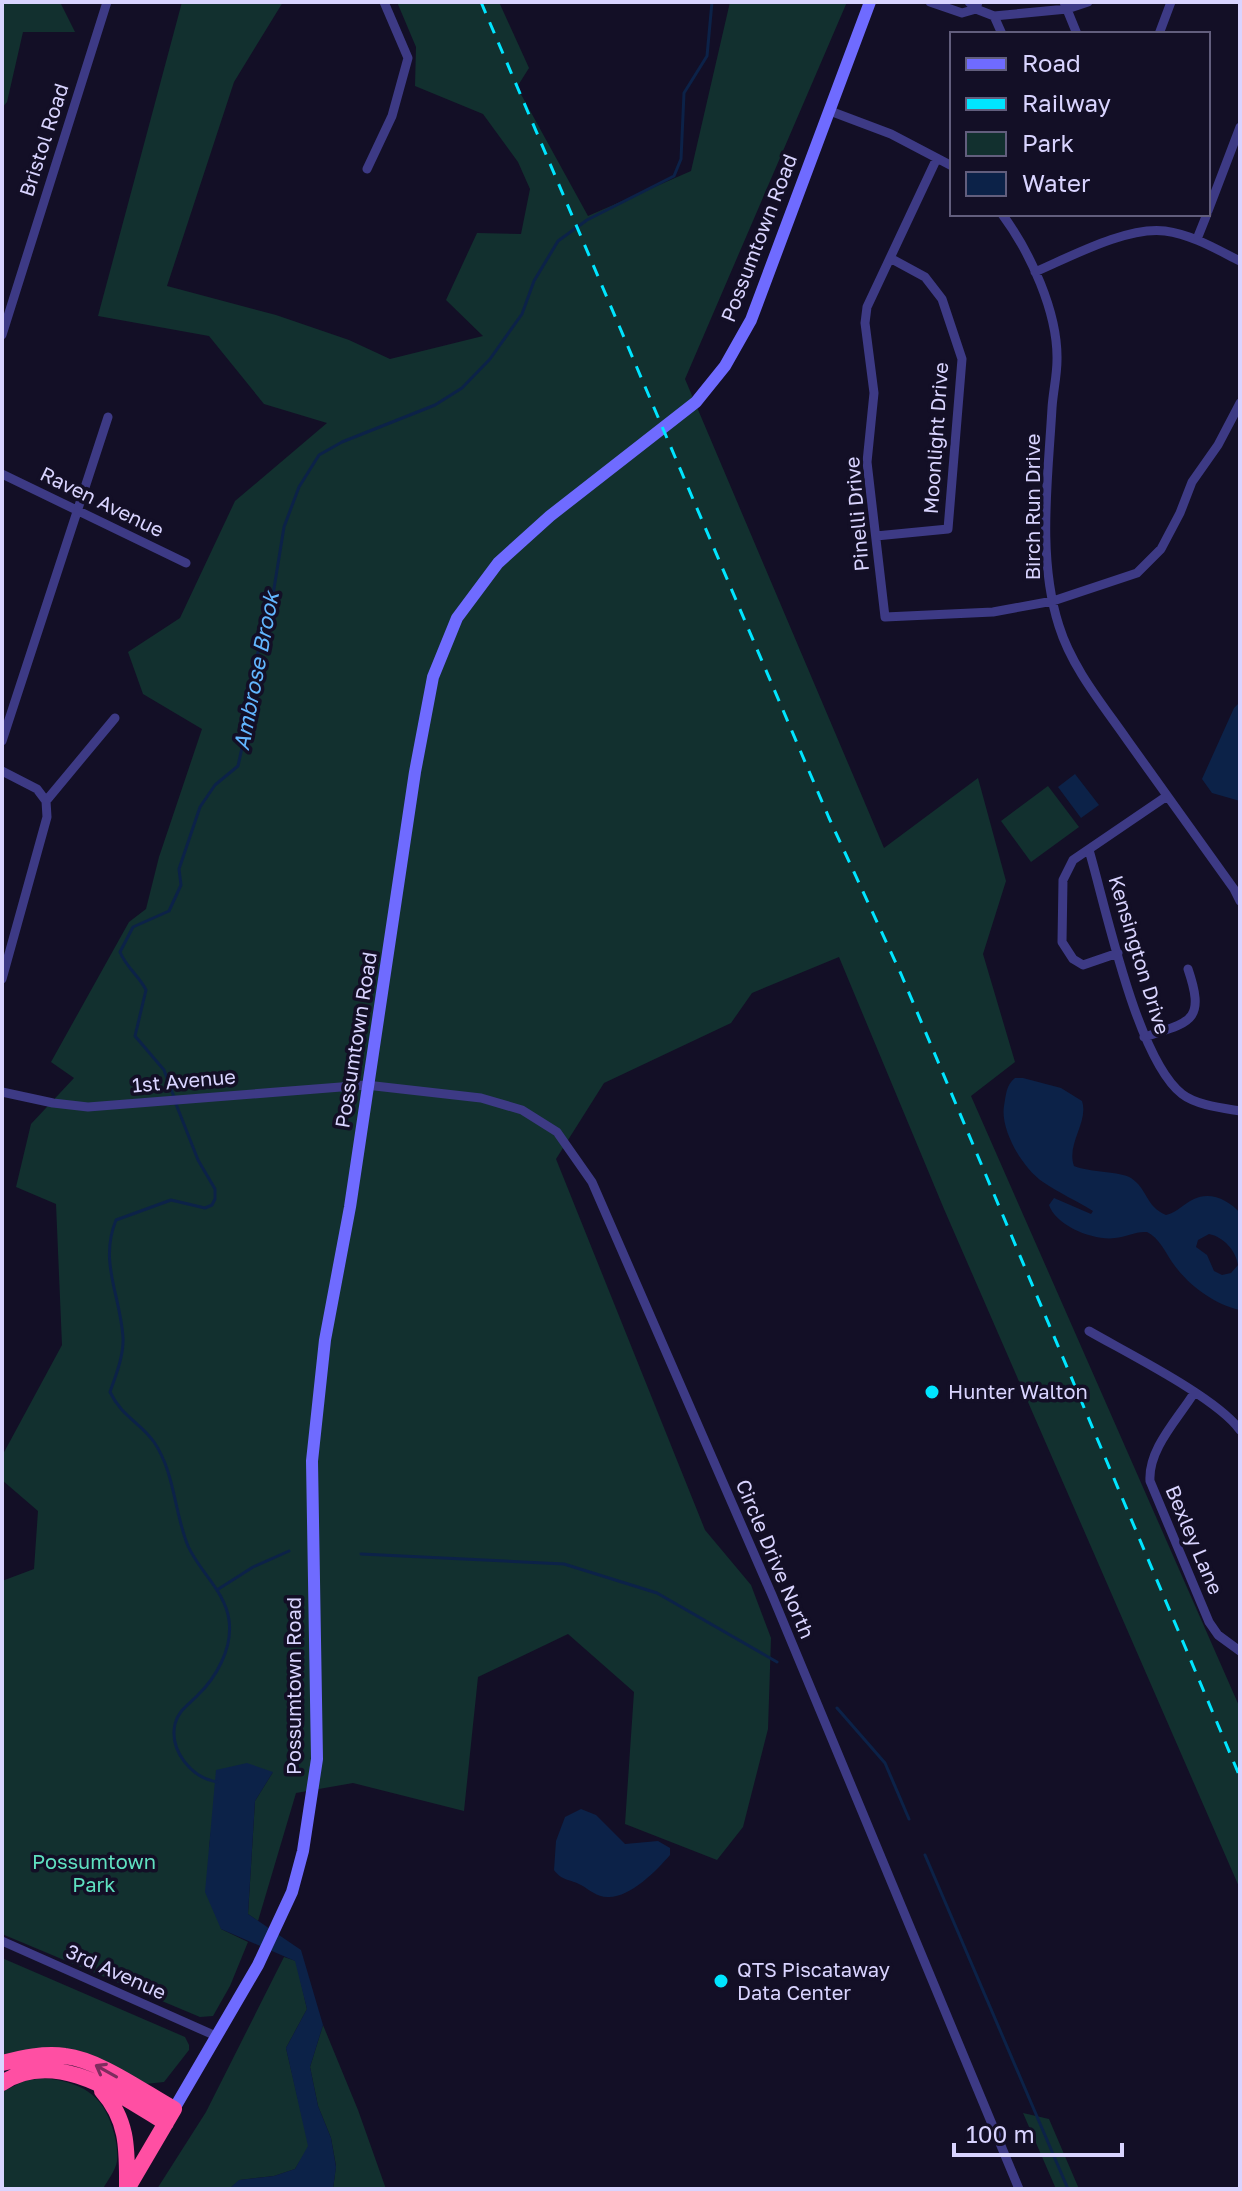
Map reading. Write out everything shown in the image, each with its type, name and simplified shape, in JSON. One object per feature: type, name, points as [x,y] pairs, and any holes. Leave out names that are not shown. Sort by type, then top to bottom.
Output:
[{"type":"highway","points":[[2,2063],[39,2056],[75,2058],[94,2065],[170,2116]]},
{"type":"highway","points":[[2,2083],[18,2074],[51,2070],[67,2072],[170,2116]]},
{"type":"highway","points":[[96,2084],[122,2120],[127,2146],[127,2189]]},
{"type":"highway","name":"Possumtown Road","points":[[127,2189],[170,2116]]},
{"type":"main road","name":"Possumtown Road","points":[[170,2116],[258,1965],[292,1892],[303,1851],[317,1759],[312,1461],[325,1340],[370,1085],[433,677],[457,618],[498,563],[550,516],[676,420],[696,402],[725,366],[751,320],[870,2]]},
{"type":"street","name":"Bristol Road","points":[[2,335],[107,2]]},
{"type":"street","points":[[367,169],[392,116],[408,58],[384,2]]},
{"type":"street","points":[[930,2],[962,13],[974,4],[994,16],[1001,32]]},
{"type":"street","points":[[994,16],[1088,2]]},
{"type":"street","points":[[1160,32],[1171,2]]},
{"type":"street","points":[[1066,6],[1076,32]]},
{"type":"street","points":[[830,111],[891,134],[950,165]]},
{"type":"street","points":[[1210,204],[1240,127]]},
{"type":"street","name":"Pinelli Drive","points":[[937,158],[867,307],[865,323],[874,393],[867,462],[885,617],[993,612],[1053,601]]},
{"type":"street","name":"Birch Run Drive","points":[[1003,216],[1026,250],[1035,272],[1052,324],[1058,358],[1052,405],[1047,524],[1048,579],[1059,626],[1095,695],[1237,888],[1240,901]]},
{"type":"street","points":[[1197,239],[1206,216]]},
{"type":"street","points":[[1035,272],[1130,235],[1161,231],[1197,239],[1240,261]]},
{"type":"street","name":"Moonlight Drive","points":[[876,536],[948,529],[962,359],[942,299],[925,277],[890,258]]},
{"type":"street","points":[[1053,601],[1137,573],[1161,549],[1192,482],[1218,445],[1240,403]]},
{"type":"street","points":[[2,741],[108,417]]},
{"type":"street","name":"Raven Avenue","points":[[2,474],[186,563]]},
{"type":"street","points":[[46,801],[115,718]]},
{"type":"street","points":[[2,771],[37,789],[46,801],[47,817],[2,979]]},
{"type":"street","points":[[1118,953],[1083,965],[1073,959],[1062,942],[1063,880],[1073,860],[1167,796]]},
{"type":"street","name":"Kensington Drive","points":[[1089,850],[1144,1037],[1166,1080],[1185,1097],[1240,1111]]},
{"type":"street","points":[[1144,1037],[1181,1025],[1191,1018],[1196,993],[1188,969]]},
{"type":"street","name":"1st Avenue","points":[[2,1092],[88,1107],[370,1085]]},
{"type":"street","name":"Circle Drive North","points":[[370,1085],[481,1098],[522,1110],[557,1132],[592,1182],[770,1590],[1019,2189]]},
{"type":"street","points":[[1089,1331],[1194,1393],[1226,1414],[1240,1430]]},
{"type":"street","name":"Bexley Lane","points":[[1194,1393],[1154,1456],[1149,1468],[1150,1481],[1209,1622],[1218,1635],[1240,1651]]},
{"type":"street","name":"3rd Avenue","points":[[2,1941],[216,2036]]},
{"type":"green space","points":[[2,2],[60,2],[75,32],[23,32],[7,102],[2,108]]},
{"type":"green space","name":"Possumtown Park","points":[[182,2],[283,2],[234,82],[167,286],[276,315],[349,340],[390,359],[483,336],[446,300],[477,233],[521,234],[530,189],[518,162],[483,114],[415,86],[416,47],[397,2],[499,2],[529,68],[517,87],[588,216],[691,171],[730,2],[847,2],[685,379],[884,848],[978,778],[1006,881],[983,954],[1015,1062],[971,1096],[1240,1708],[1240,1889],[944,1209],[839,957],[752,993],[731,1023],[604,1083],[556,1159],[705,1530],[751,1585],[771,1638],[768,1729],[743,1827],[717,1860],[625,1824],[634,1692],[568,1634],[478,1677],[464,1811],[353,1783],[296,1793],[258,1921],[248,1914],[255,1801],[273,1772],[213,1817],[209,1847],[221,1929],[248,1942],[230,1986],[213,2016],[200,2017],[2,1934],[2,1581],[34,1569],[38,1511],[2,1480],[2,1456],[62,1345],[56,1204],[16,1187],[31,1124],[74,1078],[51,1062],[129,922],[146,909],[159,857],[202,729],[143,694],[128,652],[180,618],[235,501],[327,423],[264,404],[209,336],[98,316]]},
{"type":"green space","points":[[1048,786],[1079,827],[1031,862],[1001,821]]},
{"type":"green space","points":[[284,1957],[296,1961],[307,2009],[286,2048],[309,2146],[295,2169],[274,2176],[240,2180],[229,2189],[157,2189],[206,2112]]},
{"type":"green space","points":[[2,1958],[185,2037],[189,2050],[164,2082],[145,2084],[77,2050],[2,2057]]},
{"type":"green space","points":[[323,2025],[386,2189],[333,2189],[336,2166],[331,2138],[318,2106],[310,2067]]},
{"type":"green space","points":[[43,2078],[79,2086],[96,2098],[109,2117],[117,2157],[115,2168],[103,2189],[2,2189],[2,2092],[24,2081]]},
{"type":"green space","points":[[1023,2113],[1049,2119],[1079,2189],[1056,2189]]},
{"type":"water","points":[[1240,702],[1240,801],[1212,793],[1202,779],[1234,708]]},
{"type":"water","points":[[1075,774],[1099,805],[1081,818],[1058,787]]},
{"type":"water","points":[[1015,1078],[1061,1088],[1082,1101],[1083,1117],[1072,1158],[1074,1166],[1131,1178],[1154,1207],[1166,1215],[1194,1199],[1206,1196],[1219,1198],[1236,1208],[1240,1213],[1240,1310],[1220,1303],[1193,1285],[1178,1270],[1158,1241],[1147,1232],[1115,1238],[1097,1237],[1067,1225],[1053,1213],[1049,1205],[1054,1198],[1091,1214],[1093,1211],[1035,1176],[1014,1148],[1006,1126],[1004,1106],[1007,1090]],"holes":[[[1209,1234],[1224,1241],[1235,1255],[1238,1265],[1231,1273],[1222,1275],[1214,1271],[1207,1255],[1196,1247],[1198,1240]]]},
{"type":"water","points":[[247,1763],[273,1772],[255,1801],[248,1914],[301,1950],[323,2025],[310,2067],[318,2106],[331,2138],[336,2167],[333,2189],[229,2189],[239,2180],[274,2176],[295,2169],[308,2146],[286,2048],[307,2009],[295,1961],[221,1929],[205,1892],[216,1770]]},
{"type":"water","points":[[581,1809],[596,1815],[625,1844],[658,1841],[670,1848],[670,1855],[643,1882],[617,1896],[601,1896],[563,1878],[554,1870],[556,1841],[565,1817]]},
{"type":"waterway","name":"Ambrose Brook","points":[[174,1097],[164,1070],[135,1036],[146,990],[120,952],[133,927],[169,911],[181,885],[179,869],[200,807],[215,785],[238,766],[251,707],[256,659],[270,613],[284,527],[299,487],[319,455],[342,442],[435,405],[462,388],[490,359],[522,314],[534,281],[558,241],[587,220],[674,176],[681,159],[684,93],[707,56],[712,2]]},
{"type":"waterway","name":"Ambrose Brook","points":[[176,1104],[198,1160],[215,1189],[215,1199],[212,1205],[205,1208],[171,1200],[116,1220],[111,1235],[110,1264],[123,1344],[110,1392],[120,1408],[149,1435],[161,1454],[188,1546],[227,1610],[230,1631],[222,1662],[204,1689],[178,1715],[174,1734],[184,1762],[199,1775],[217,1782]]},
{"type":"waterway","points":[[217,1590],[253,1567],[289,1551]]},
{"type":"waterway","points":[[361,1554],[564,1564],[657,1593],[777,1662]]},
{"type":"waterway","points":[[837,1708],[885,1763],[909,1819]]},
{"type":"waterway","points":[[925,1855],[1068,2189]]},
{"type":"railway","points":[[481,2],[829,818],[901,974],[1240,1777]]},
{"type":"place","name":"Hunter Walton","points":[[932,1392]]},
{"type":"place","name":"QTS Piscataway Data Center","points":[[721,1981]]}]
